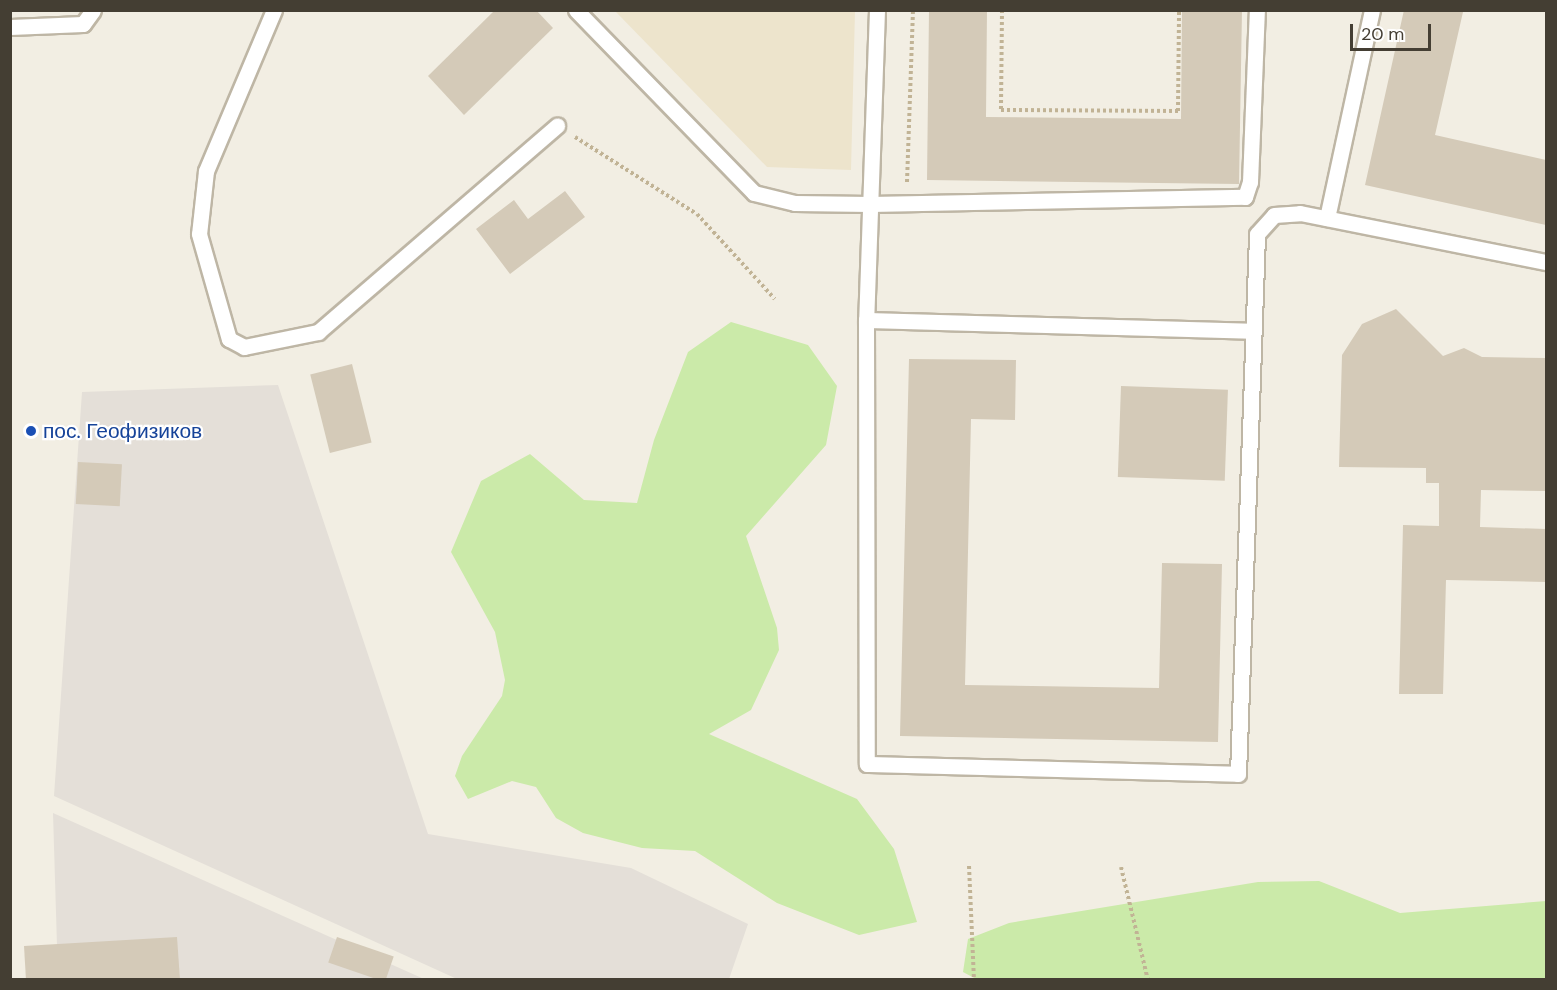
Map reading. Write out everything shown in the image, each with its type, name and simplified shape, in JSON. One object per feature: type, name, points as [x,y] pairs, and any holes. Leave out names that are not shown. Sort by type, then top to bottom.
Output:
[{"type":"lane","points":[[10,27],[83,24],[93,10]]},
{"type":"lane","points":[[274,10],[206,171],[199,234],[229,339],[244,347],[318,332],[557,126]]},
{"type":"lane","points":[[576,10],[754,193],[795,203],[870,204],[1245,197],[1250,182],[1257,10]]},
{"type":"lane","points":[[876,10],[866,320],[867,764],[1238,774],[1257,234],[1274,215],[1327,218],[1546,262]]},
{"type":"lane","points":[[1327,218],[1372,10]]},
{"type":"lane","points":[[866,320],[1252,331]]},
{"type":"path","points":[[870,181],[908,182],[913,10]]},
{"type":"path","points":[[1002,10],[1001,110],[1178,111],[1179,10]]},
{"type":"path","points":[[557,126],[698,214],[776,299]]},
{"type":"path","points":[[969,867],[974,980]]},
{"type":"path","points":[[1121,867],[1148,980]]},
{"type":"shaded area","points":[[615,11],[855,11],[851,170],[767,167]]},
{"type":"shaded area","points":[[278,385],[428,834],[631,868],[748,924],[729,979],[457,979],[54,796],[82,392]]},
{"type":"shaded area","points":[[53,813],[424,979],[58,979]]},
{"type":"green space","points":[[731,322],[808,345],[837,386],[826,445],[746,536],[777,628],[779,650],[751,710],[709,734],[857,799],[894,849],[917,922],[859,935],[777,903],[695,851],[642,848],[583,833],[556,818],[536,787],[512,781],[468,799],[455,776],[462,756],[502,696],[505,680],[495,632],[451,552],[481,481],[530,454],[584,500],[637,503],[654,440],[688,352]]},
{"type":"green space","points":[[1319,881],[1400,913],[1546,901],[1546,979],[978,980],[963,972],[968,939],[1009,923],[1258,882]]},
{"type":"building","points":[[495,10],[536,10],[553,28],[464,115],[428,76]]},
{"type":"building","points":[[929,10],[987,10],[986,117],[1181,119],[1182,10],[1242,10],[1239,184],[927,180]]},
{"type":"building","points":[[1404,10],[1463,12],[1435,135],[1546,160],[1546,225],[1365,185]]},
{"type":"building","points":[[565,191],[585,217],[510,274],[476,229],[514,200],[528,219]]},
{"type":"building","points":[[1396,309],[1443,356],[1464,348],[1482,357],[1546,358],[1546,491],[1481,490],[1480,527],[1546,529],[1546,582],[1446,580],[1443,694],[1399,694],[1403,525],[1439,526],[1439,483],[1426,483],[1426,468],[1339,467],[1342,355],[1362,324]]},
{"type":"building","points":[[909,359],[1016,360],[1015,420],[971,419],[965,685],[1159,688],[1162,563],[1222,564],[1218,742],[900,736]]},
{"type":"building","points":[[352,364],[372,443],[330,453],[310,374]]},
{"type":"building","points":[[1121,386],[1228,390],[1225,481],[1118,477]]},
{"type":"building","points":[[78,462],[122,464],[120,506],[76,504]]},
{"type":"building","points":[[177,937],[180,980],[26,980],[24,946]]},
{"type":"building","points":[[337,937],[394,957],[386,980],[379,980],[328,963]]},
{"type":"place","name":"пос. Геофизиков","points":[[31,431]]}]
